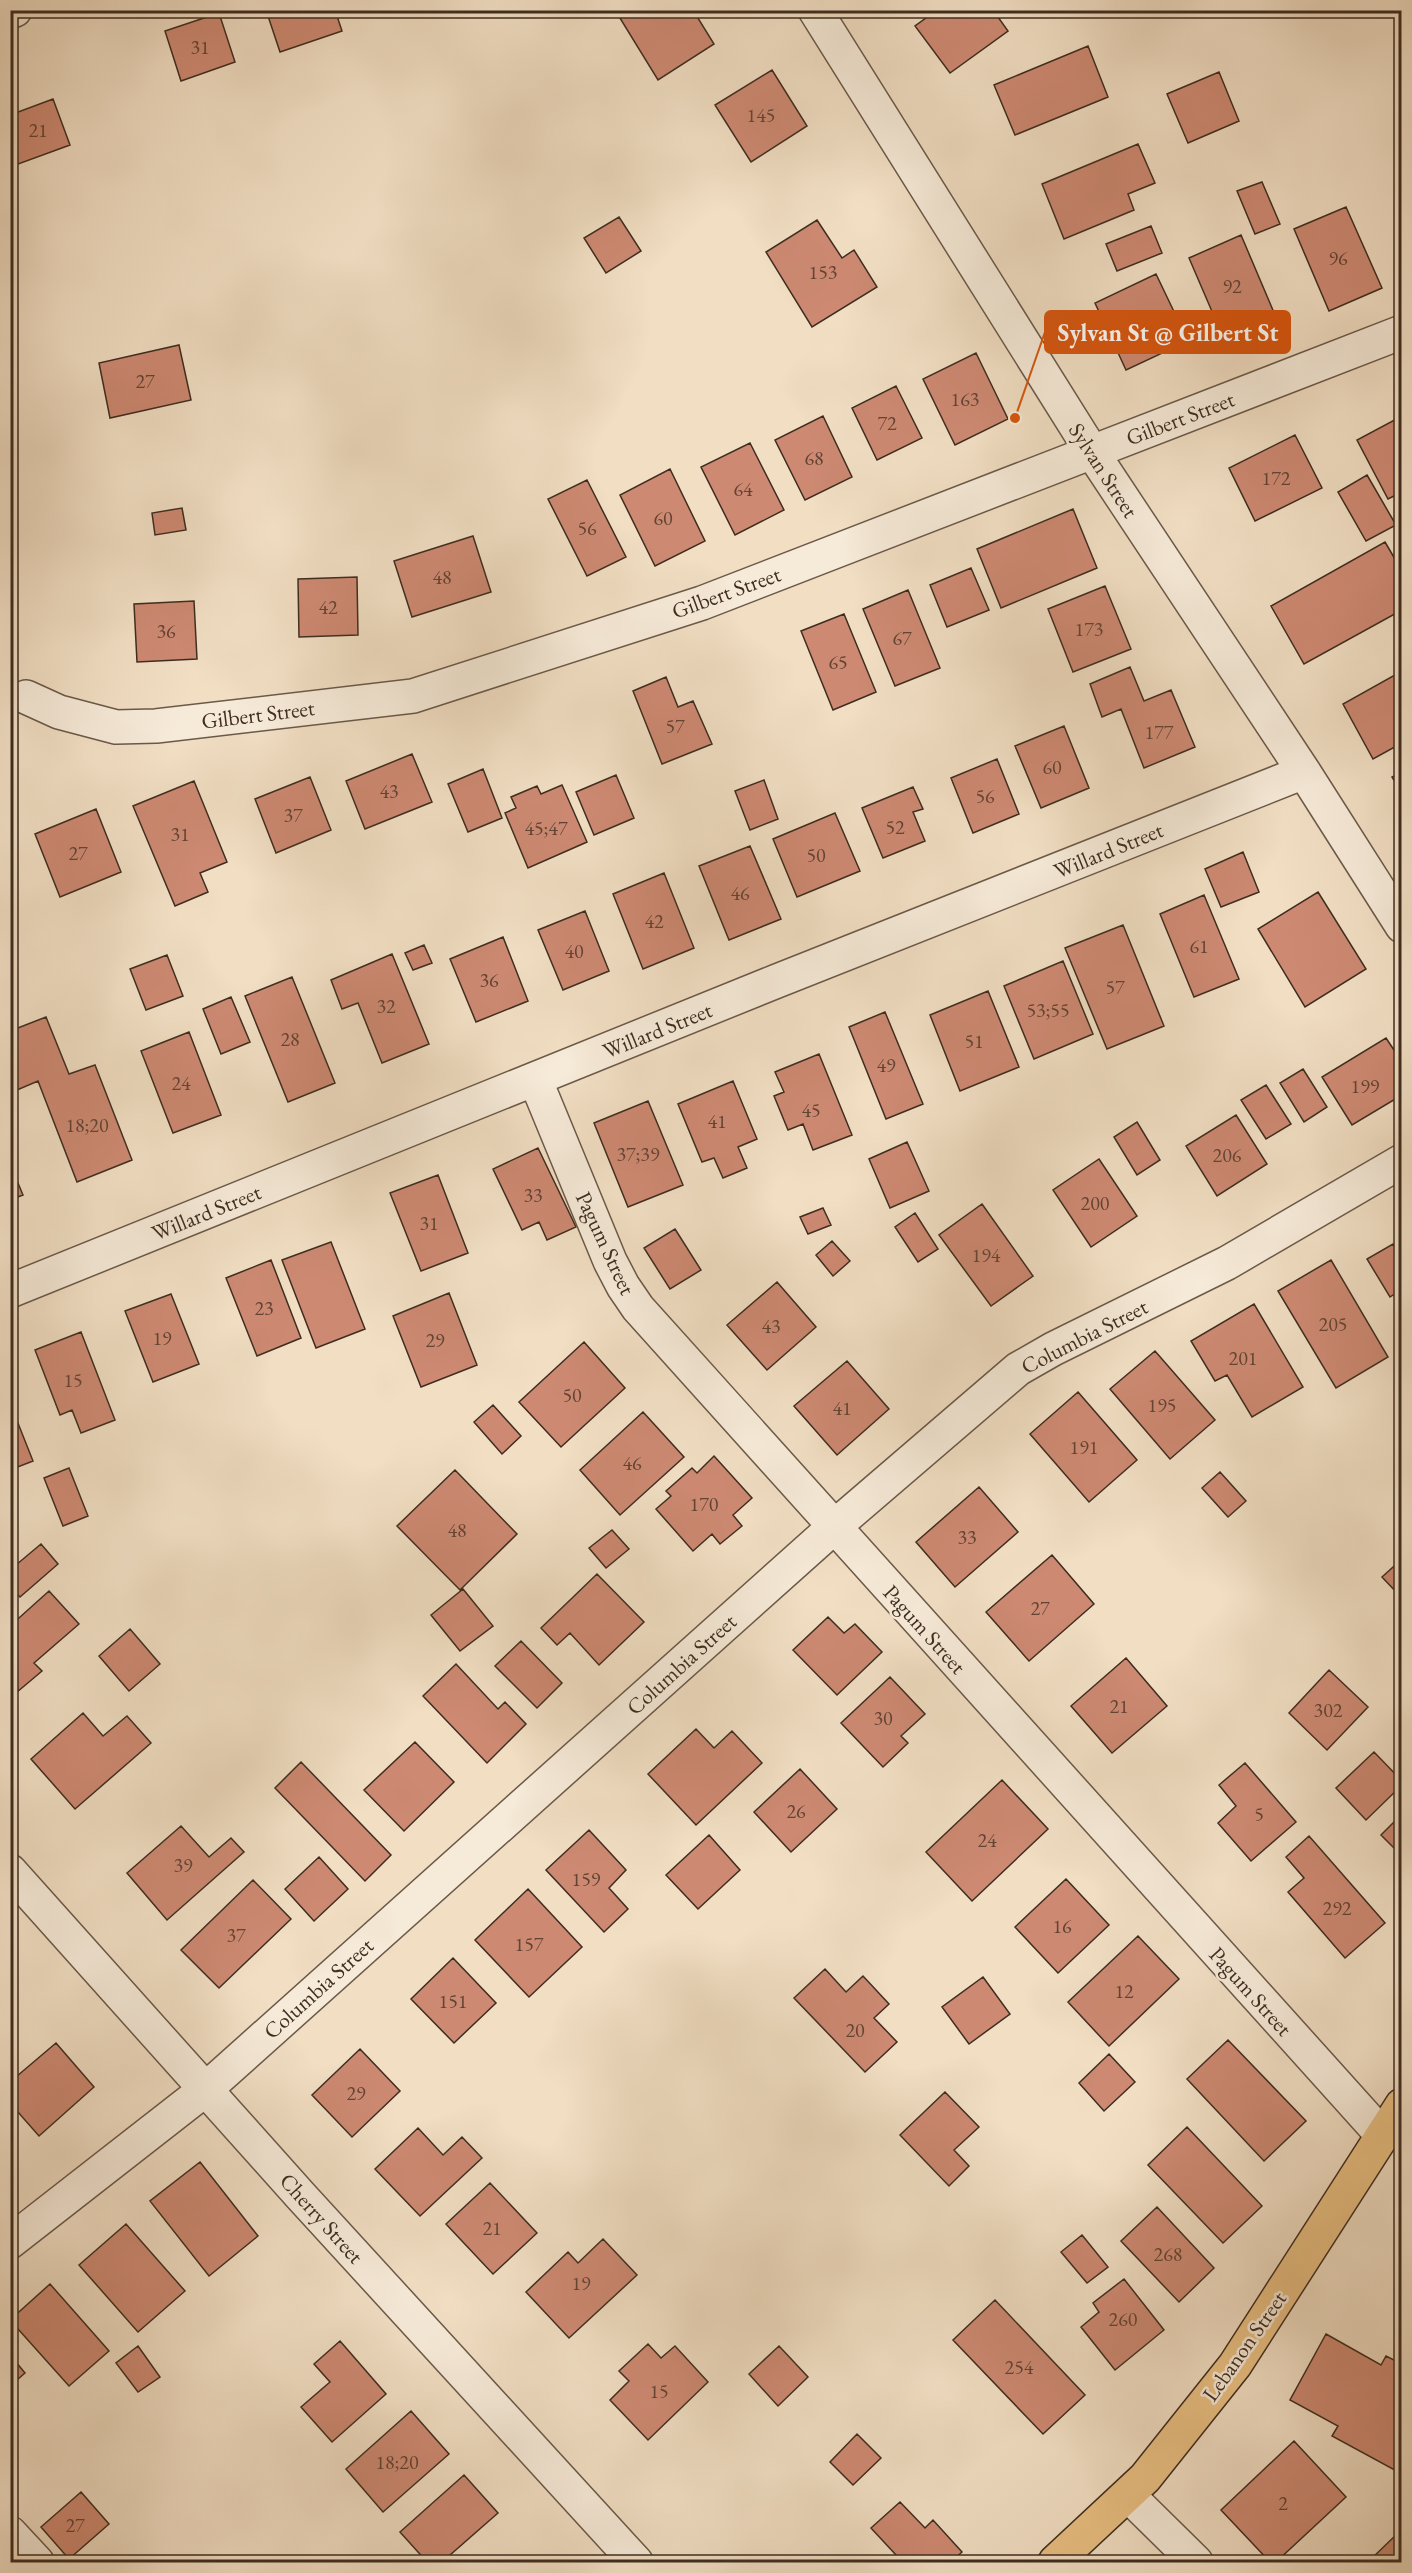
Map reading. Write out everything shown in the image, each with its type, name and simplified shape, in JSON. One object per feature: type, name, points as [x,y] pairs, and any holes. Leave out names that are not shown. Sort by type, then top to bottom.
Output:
[{"type":"main road","name":"Lebanon Street","points":[[1055,2562],[1145,2478],[1235,2365],[1401,2105]]},
{"type":"street","points":[[10,12],[15,10]]},
{"type":"street","name":"Sylvan Street","points":[[815,10],[1092,452],[1304,772],[1401,926]]},
{"type":"street","name":"Gilbert Street","points":[[26,697],[59,712],[116,728],[156,726],[413,696],[702,603],[1401,332]]},
{"type":"street","name":"Willard Street","points":[[10,1290],[1304,772]]},
{"type":"street","name":"Pagum Street","points":[[536,1079],[623,1286],[638,1308],[1383,2136]]},
{"type":"street","name":"Columbia Street","points":[[10,2242],[206,2089],[834,1527],[1018,1369],[1053,1349],[1227,1263],[1401,1161]]},
{"type":"street","name":"Cherry Street","points":[[10,1871],[636,2562]]},
{"type":"street","points":[[1128,2495],[1196,2562]]},
{"type":"street","points":[[10,2534],[37,2562]]},
{"type":"building","points":[[266,10],[335,10],[342,31],[280,52]]},
{"type":"building","points":[[615,10],[693,10],[714,44],[658,80]]},
{"type":"building","points":[[937,10],[993,10],[1008,31],[950,73],[915,26]]},
{"type":"building","points":[[219,13],[235,62],[181,81],[165,31]]},
{"type":"building","points":[[1088,46],[1108,97],[1015,135],[994,85]]},
{"type":"building","points":[[772,70],[807,126],[751,162],[715,105]]},
{"type":"building","points":[[1219,72],[1239,121],[1188,143],[1167,94]]},
{"type":"building","points":[[53,99],[70,145],[10,167],[10,115]]},
{"type":"building","points":[[1138,144],[1155,183],[1128,194],[1134,210],[1064,239],[1042,184]]},
{"type":"building","points":[[1262,182],[1280,224],[1255,234],[1237,191]]},
{"type":"building","points":[[1346,207],[1382,288],[1329,311],[1294,229]]},
{"type":"building","points":[[619,217],[641,251],[606,273],[584,238]]},
{"type":"building","points":[[817,220],[842,258],[854,250],[877,287],[812,327],[766,252]]},
{"type":"building","points":[[1151,226],[1162,253],[1117,271],[1106,244]]},
{"type":"building","points":[[1241,235],[1275,315],[1223,337],[1189,258]]},
{"type":"building","points":[[1156,274],[1188,341],[1126,370],[1095,303]]},
{"type":"building","points":[[179,345],[191,400],[110,418],[99,363]]},
{"type":"building","points":[[976,353],[1008,419],[955,445],[923,379]]},
{"type":"building","points":[[896,386],[922,438],[877,460],[852,408]]},
{"type":"building","points":[[823,416],[852,477],[805,500],[775,440]]},
{"type":"building","points":[[1402,416],[1402,492],[1388,499],[1357,440]]},
{"type":"building","points":[[1295,435],[1322,488],[1255,521],[1229,468]]},
{"type":"building","points":[[750,443],[784,510],[735,535],[701,467]]},
{"type":"building","points":[[670,469],[705,541],[655,566],[620,495]]},
{"type":"building","points":[[1367,475],[1396,525],[1366,541],[1338,492]]},
{"type":"building","points":[[587,480],[626,557],[587,576],[548,499]]},
{"type":"building","points":[[182,508],[186,530],[155,535],[152,513]]},
{"type":"building","points":[[1073,509],[1097,568],[1001,608],[977,549]]},
{"type":"building","points":[[473,536],[491,592],[412,617],[394,561]]},
{"type":"building","points":[[1385,542],[1402,571],[1402,610],[1304,664],[1271,606]]},
{"type":"building","points":[[971,568],[989,610],[947,627],[930,585]]},
{"type":"building","points":[[357,577],[358,635],[299,637],[298,579]]},
{"type":"building","points":[[1105,586],[1131,649],[1073,672],[1048,609]]},
{"type":"building","points":[[908,590],[940,668],[895,686],[863,609]]},
{"type":"building","points":[[194,601],[197,659],[137,662],[134,604]]},
{"type":"building","points":[[844,614],[876,692],[833,710],[801,631]]},
{"type":"building","points":[[1130,667],[1144,701],[1171,690],[1195,747],[1144,768],[1121,709],[1102,717],[1090,684]]},
{"type":"building","points":[[1402,671],[1402,743],[1373,759],[1343,704]]},
{"type":"building","points":[[666,677],[678,707],[693,701],[712,744],[662,764],[633,691]]},
{"type":"building","points":[[1064,726],[1089,788],[1041,808],[1015,746]]},
{"type":"building","points":[[412,754],[432,802],[365,829],[346,781]]},
{"type":"building","points":[[997,759],[1019,814],[973,833],[951,778]]},
{"type":"building","points":[[483,769],[502,818],[468,832],[448,784]]},
{"type":"building","points":[[1402,772],[1402,793],[1392,777]]},
{"type":"building","points":[[616,775],[634,818],[594,835],[576,792]]},
{"type":"building","points":[[310,777],[331,830],[276,853],[255,799]]},
{"type":"building","points":[[764,780],[778,819],[750,830],[735,791]]},
{"type":"building","points":[[194,781],[227,862],[200,873],[208,892],[175,906],[133,806]]},
{"type":"building","points":[[562,785],[587,842],[528,868],[505,813],[516,808],[511,797],[537,786],[541,794]]},
{"type":"building","points":[[913,787],[923,809],[913,812],[925,841],[883,858],[862,808]]},
{"type":"building","points":[[96,809],[121,872],[60,897],[35,834]]},
{"type":"building","points":[[835,813],[860,871],[797,897],[773,839]]},
{"type":"building","points":[[750,846],[781,919],[729,940],[699,866]]},
{"type":"building","points":[[1243,852],[1259,892],[1221,907],[1205,869]]},
{"type":"building","points":[[664,873],[694,948],[643,969],[613,894]]},
{"type":"building","points":[[1318,892],[1366,969],[1305,1007],[1258,929]]},
{"type":"building","points":[[1204,895],[1239,979],[1194,997],[1160,914]]},
{"type":"building","points":[[585,911],[609,971],[563,990],[538,930]]},
{"type":"building","points":[[1123,925],[1164,1026],[1107,1049],[1065,948]]},
{"type":"building","points":[[503,937],[528,1001],[476,1022],[450,959]]},
{"type":"building","points":[[424,945],[432,963],[413,970],[405,953]]},
{"type":"building","points":[[392,954],[429,1044],[382,1063],[358,1003],[342,1009],[331,980]]},
{"type":"building","points":[[167,955],[183,996],[146,1010],[130,969]]},
{"type":"building","points":[[1063,961],[1093,1034],[1034,1059],[1004,986]]},
{"type":"building","points":[[292,977],[335,1083],[288,1102],[245,996]]},
{"type":"building","points":[[988,991],[1019,1067],[960,1091],[930,1015]]},
{"type":"building","points":[[231,997],[250,1042],[221,1054],[203,1009]]},
{"type":"building","points":[[885,1012],[923,1104],[886,1119],[849,1027]]},
{"type":"building","points":[[46,1017],[69,1074],[95,1065],[132,1160],[77,1182],[38,1081],[17,1090],[10,1073],[10,1031]]},
{"type":"building","points":[[189,1032],[221,1115],[173,1133],[141,1051]]},
{"type":"building","points":[[1386,1038],[1402,1062],[1402,1095],[1352,1125],[1322,1077]]},
{"type":"building","points":[[819,1054],[852,1135],[813,1150],[803,1124],[788,1130],[774,1096],[784,1092],[775,1072]]},
{"type":"building","points":[[1303,1069],[1327,1107],[1304,1122],[1280,1083]]},
{"type":"building","points":[[733,1081],[757,1139],[738,1147],[747,1168],[723,1178],[714,1158],[702,1162],[678,1104]]},
{"type":"building","points":[[1266,1085],[1291,1124],[1266,1139],[1241,1100]]},
{"type":"building","points":[[648,1101],[683,1185],[628,1207],[594,1123]]},
{"type":"building","points":[[1236,1115],[1267,1164],[1217,1196],[1186,1146]]},
{"type":"building","points":[[1137,1122],[1160,1160],[1137,1175],[1114,1137]]},
{"type":"building","points":[[907,1142],[929,1191],[890,1208],[869,1159]]},
{"type":"building","points":[[538,1148],[576,1227],[547,1240],[539,1222],[522,1230],[493,1169]]},
{"type":"building","points":[[1099,1159],[1137,1216],[1091,1247],[1053,1190]]},
{"type":"building","points":[[10,1164],[23,1195],[10,1200]]},
{"type":"building","points":[[438,1175],[468,1253],[421,1271],[390,1193]]},
{"type":"building","points":[[982,1204],[1033,1276],[991,1306],[939,1235]]},
{"type":"building","points":[[823,1208],[831,1225],[808,1234],[800,1217]]},
{"type":"building","points":[[915,1213],[938,1249],[918,1262],[895,1227]]},
{"type":"building","points":[[675,1229],[701,1270],[670,1289],[644,1248]]},
{"type":"building","points":[[832,1241],[850,1261],[833,1276],[816,1255]]},
{"type":"building","points":[[331,1242],[365,1329],[316,1348],[282,1260]]},
{"type":"building","points":[[1393,1244],[1402,1259],[1402,1289],[1390,1297],[1367,1259]]},
{"type":"building","points":[[271,1260],[301,1338],[257,1356],[226,1278]]},
{"type":"building","points":[[1331,1260],[1388,1357],[1336,1388],[1278,1291]]},
{"type":"building","points":[[777,1282],[816,1327],[767,1370],[727,1325]]},
{"type":"building","points":[[449,1293],[477,1365],[421,1387],[393,1316]]},
{"type":"building","points":[[171,1294],[199,1364],[153,1382],[125,1311]]},
{"type":"building","points":[[1254,1304],[1303,1387],[1252,1417],[1227,1375],[1215,1381],[1191,1341]]},
{"type":"building","points":[[81,1332],[115,1420],[81,1433],[72,1410],[60,1415],[35,1350]]},
{"type":"building","points":[[584,1342],[625,1388],[561,1447],[519,1402]]},
{"type":"building","points":[[1155,1351],[1215,1420],[1170,1459],[1110,1389]]},
{"type":"building","points":[[847,1361],[889,1409],[837,1455],[794,1406]]},
{"type":"building","points":[[1078,1392],[1137,1460],[1089,1502],[1030,1434]]},
{"type":"building","points":[[10,1403],[33,1461],[10,1470]]},
{"type":"building","points":[[493,1405],[521,1436],[502,1454],[474,1422]]},
{"type":"building","points":[[643,1412],[684,1457],[620,1515],[580,1470]]},
{"type":"building","points":[[714,1456],[752,1498],[733,1515],[742,1526],[720,1544],[712,1534],[693,1551],[656,1509],[671,1496],[666,1491],[692,1468],[697,1473]]},
{"type":"building","points":[[69,1468],[88,1516],[63,1526],[44,1478]]},
{"type":"building","points":[[455,1470],[517,1534],[460,1590],[397,1526]]},
{"type":"building","points":[[1220,1472],[1246,1501],[1228,1517],[1202,1488]]},
{"type":"building","points":[[979,1487],[1018,1532],[955,1587],[916,1542]]},
{"type":"building","points":[[612,1530],[629,1549],[606,1568],[589,1548]]},
{"type":"building","points":[[41,1544],[58,1564],[20,1597],[10,1587],[10,1570]]},
{"type":"building","points":[[1052,1555],[1094,1604],[1029,1661],[986,1612]]},
{"type":"building","points":[[1402,1559],[1402,1598],[1382,1577]]},
{"type":"building","points":[[597,1574],[644,1622],[599,1665],[570,1633],[557,1645],[541,1628]]},
{"type":"building","points":[[463,1589],[493,1626],[460,1651],[431,1615]]},
{"type":"building","points":[[49,1591],[79,1624],[34,1663],[42,1671],[10,1698],[10,1626]]},
{"type":"building","points":[[828,1617],[844,1633],[855,1624],[882,1652],[837,1695],[793,1650]]},
{"type":"building","points":[[130,1629],[160,1664],[129,1691],[99,1656]]},
{"type":"building","points":[[521,1641],[562,1683],[537,1708],[495,1666]]},
{"type":"building","points":[[1126,1658],[1167,1706],[1112,1753],[1071,1706]]},
{"type":"building","points":[[456,1664],[498,1709],[505,1702],[526,1724],[487,1763],[423,1696]]},
{"type":"building","points":[[1329,1670],[1368,1707],[1327,1750],[1289,1713]]},
{"type":"building","points":[[890,1677],[925,1714],[901,1736],[908,1743],[883,1767],[841,1723]]},
{"type":"building","points":[[83,1713],[103,1736],[127,1716],[151,1743],[75,1809],[31,1759]]},
{"type":"building","points":[[696,1729],[714,1748],[732,1731],[762,1763],[696,1825],[648,1774]]},
{"type":"building","points":[[415,1742],[454,1782],[404,1831],[364,1790]]},
{"type":"building","points":[[1374,1752],[1402,1781],[1402,1785],[1366,1820],[1336,1788]]},
{"type":"building","points":[[301,1762],[391,1855],[365,1881],[275,1788]]},
{"type":"building","points":[[1245,1763],[1296,1822],[1251,1861],[1218,1823],[1236,1806],[1219,1785]]},
{"type":"building","points":[[800,1769],[837,1809],[791,1852],[754,1812]]},
{"type":"building","points":[[1002,1780],[1048,1829],[972,1901],[926,1852]]},
{"type":"building","points":[[1402,1814],[1402,1856],[1381,1835]]},
{"type":"building","points":[[181,1826],[209,1857],[231,1838],[244,1852],[167,1920],[127,1873]]},
{"type":"building","points":[[589,1830],[626,1870],[609,1888],[628,1909],[604,1932],[546,1870]]},
{"type":"building","points":[[709,1835],[740,1870],[698,1909],[666,1875]]},
{"type":"building","points":[[1309,1836],[1385,1923],[1345,1958],[1288,1892],[1304,1878],[1286,1857]]},
{"type":"building","points":[[319,1857],[348,1889],[314,1921],[285,1889]]},
{"type":"building","points":[[1066,1879],[1109,1925],[1058,1973],[1015,1927]]},
{"type":"building","points":[[253,1880],[291,1919],[219,1988],[181,1950]]},
{"type":"building","points":[[528,1889],[582,1947],[529,1997],[475,1940]]},
{"type":"building","points":[[1138,1936],[1179,1979],[1109,2046],[1068,2002]]},
{"type":"building","points":[[453,1958],[496,2003],[454,2043],[411,1999]]},
{"type":"building","points":[[825,1969],[846,1992],[863,1976],[889,2004],[874,2018],[897,2042],[865,2072],[794,1998]]},
{"type":"building","points":[[983,1977],[1010,2014],[969,2044],[942,2007]]},
{"type":"building","points":[[1228,2040],[1306,2121],[1264,2161],[1187,2079]]},
{"type":"building","points":[[56,2043],[94,2087],[39,2136],[10,2103],[10,2082]]},
{"type":"building","points":[[360,2049],[400,2091],[352,2137],[312,2095]]},
{"type":"building","points":[[1109,2054],[1135,2082],[1104,2111],[1079,2083]]},
{"type":"building","points":[[945,2092],[979,2127],[954,2150],[969,2166],[949,2186],[900,2135]]},
{"type":"building","points":[[1187,2127],[1262,2206],[1223,2243],[1148,2165]]},
{"type":"building","points":[[418,2128],[443,2155],[462,2137],[482,2158],[420,2216],[375,2169]]},
{"type":"building","points":[[200,2162],[258,2236],[209,2276],[150,2201]]},
{"type":"building","points":[[490,2183],[537,2233],[493,2274],[446,2224]]},
{"type":"building","points":[[1157,2207],[1214,2268],[1179,2302],[1121,2241]]},
{"type":"building","points":[[126,2224],[185,2291],[138,2332],[79,2265]]},
{"type":"building","points":[[1082,2235],[1108,2267],[1087,2283],[1061,2252]]},
{"type":"building","points":[[603,2239],[637,2275],[569,2338],[526,2292],[568,2252],[578,2263]]},
{"type":"building","points":[[1124,2279],[1164,2330],[1115,2370],[1081,2327],[1099,2312],[1093,2303]]},
{"type":"building","points":[[50,2284],[109,2351],[69,2386],[10,2320]]},
{"type":"building","points":[[995,2300],[1085,2395],[1043,2434],[953,2340]]},
{"type":"building","points":[[1326,2334],[1381,2365],[1386,2356],[1402,2364],[1402,2474],[1332,2436],[1338,2426],[1290,2400]]},
{"type":"building","points":[[340,2341],[386,2394],[332,2442],[301,2407],[330,2382],[314,2364]]},
{"type":"building","points":[[648,2344],[661,2358],[675,2346],[708,2382],[648,2440],[610,2400],[629,2381],[619,2371]]},
{"type":"building","points":[[138,2346],[160,2377],[138,2392],[116,2363]]},
{"type":"building","points":[[779,2346],[808,2377],[778,2406],[749,2374]]},
{"type":"building","points":[[10,2355],[25,2373],[10,2386]]},
{"type":"building","points":[[10,2397],[17,2405],[10,2410]]},
{"type":"building","points":[[411,2411],[449,2454],[383,2512],[346,2469]]},
{"type":"building","points":[[857,2434],[881,2458],[853,2485],[830,2462]]},
{"type":"building","points":[[1294,2441],[1346,2497],[1276,2562],[1270,2562],[1221,2510]]},
{"type":"building","points":[[464,2475],[498,2513],[442,2562],[427,2562],[400,2532]]},
{"type":"building","points":[[81,2492],[109,2524],[69,2559],[41,2527]]},
{"type":"building","points":[[900,2502],[925,2528],[933,2520],[962,2552],[951,2562],[888,2562],[896,2555],[871,2528]]},
{"type":"building","points":[[1397,2534],[1402,2539],[1402,2562],[1368,2562]]},
{"type":"place","name":"Sylvan St @ Gilbert St","points":[[1015,418]]}]
